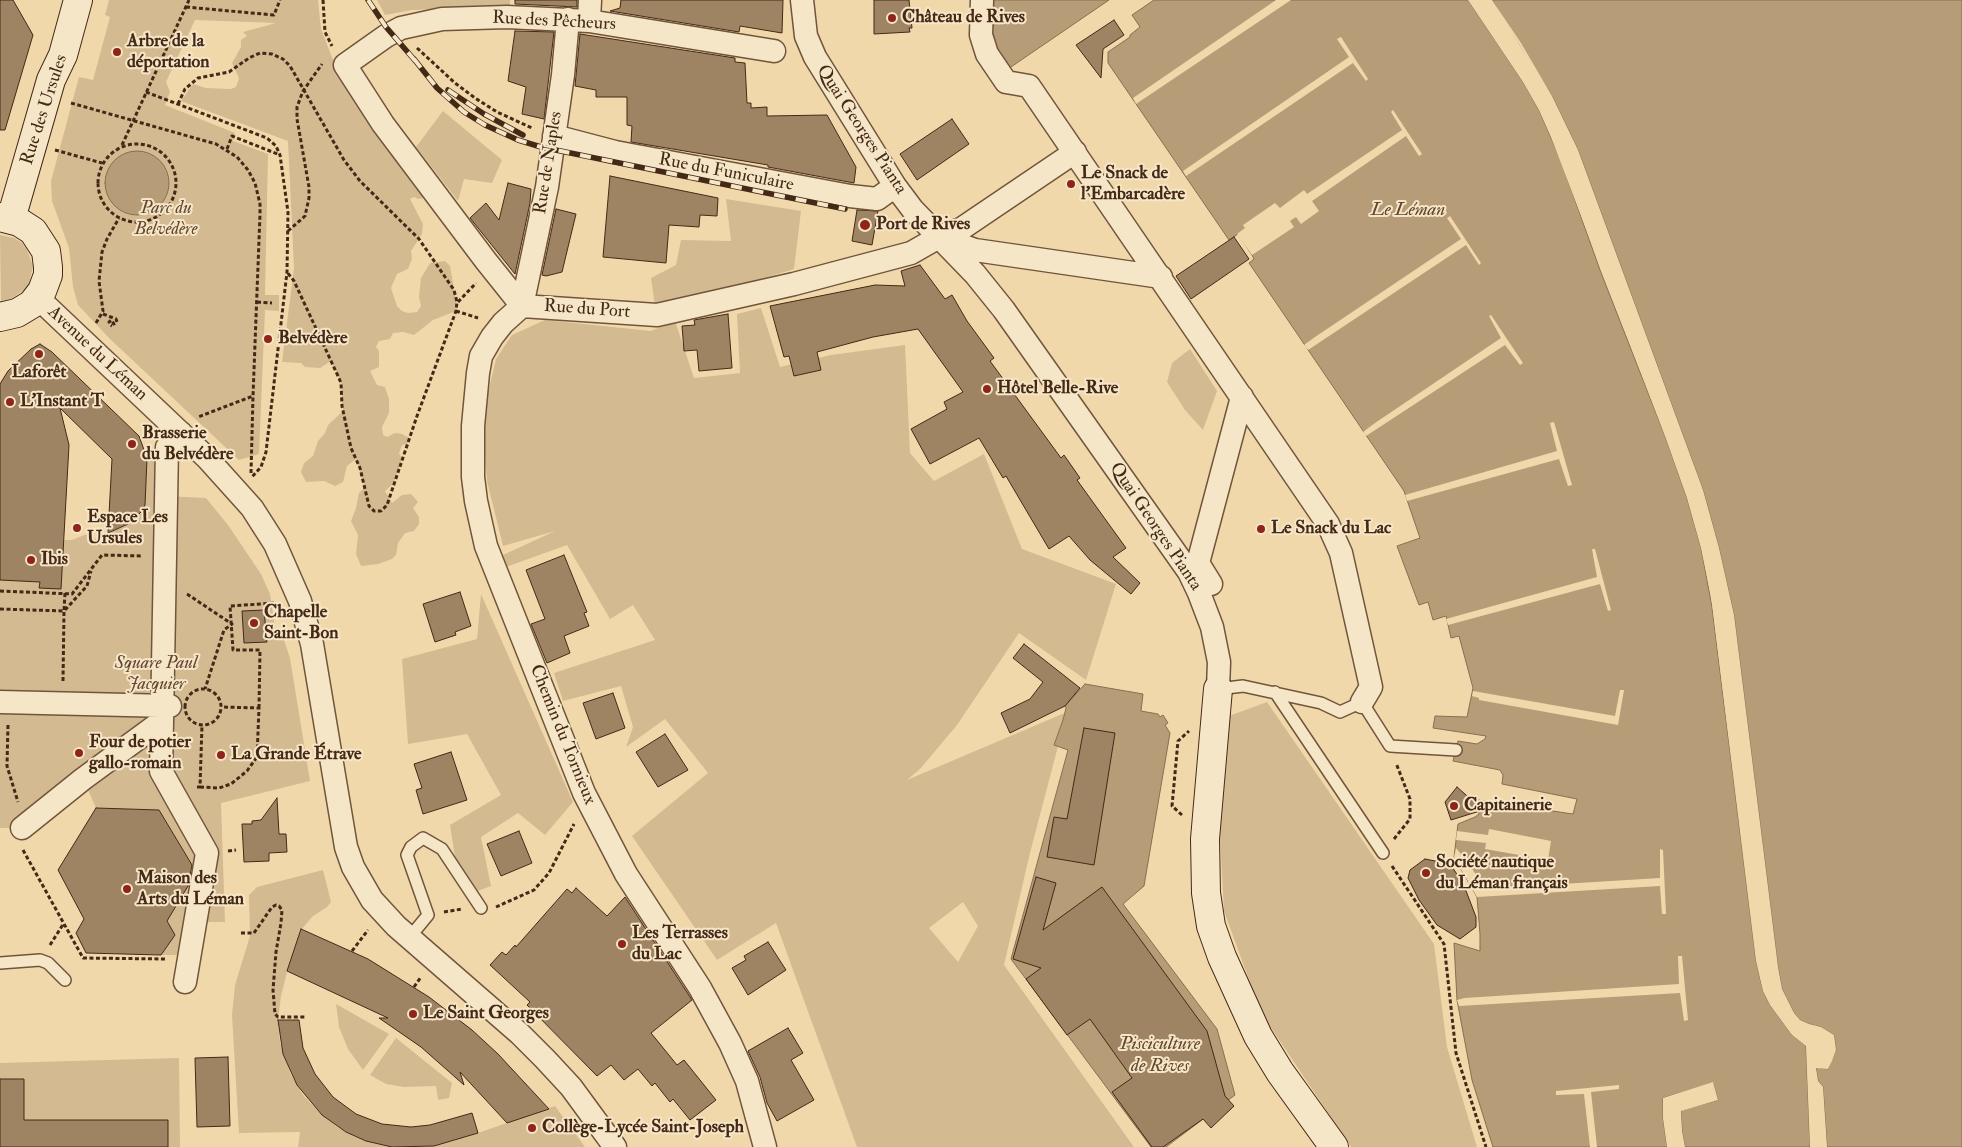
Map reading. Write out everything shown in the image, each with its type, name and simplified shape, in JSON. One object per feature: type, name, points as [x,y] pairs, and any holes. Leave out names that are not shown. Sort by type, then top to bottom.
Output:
[{"type":"street","name":"Quai Georges Pianta","points":[[802,0],[806,36],[815,57],[895,186],[913,210],[974,274],[999,304],[1189,572],[1204,603],[1215,639],[1219,662],[1205,839],[1206,893],[1211,926],[1229,973],[1258,1036],[1280,1072],[1334,1147]]},
{"type":"street","points":[[982,0],[981,35],[987,54],[1006,82],[1029,86],[1328,524],[1341,553],[1371,687],[1362,702]]},
{"type":"street","name":"Rue des Ursules","points":[[6,218],[50,80],[63,55],[71,7]]},
{"type":"street","name":"Rue des Pêcheurs","points":[[345,65],[386,36],[401,28],[442,19],[507,18],[582,13],[774,51]]},
{"type":"street","name":"Rue de Naples","points":[[522,306],[544,202],[563,75],[582,13]]},
{"type":"street","name":"Rue du Port","points":[[345,65],[383,124],[486,262],[522,306],[657,315],[794,284],[911,253],[939,237],[961,229],[1075,152]]},
{"type":"street","name":"Rue du Funiculaire","points":[[554,136],[615,152],[850,196],[876,199],[895,186]]},
{"type":"street","points":[[0,317],[25,310],[38,298],[48,276],[46,251],[33,231],[19,222],[6,218]]},
{"type":"street","points":[[939,237],[975,250],[1161,277]]},
{"type":"street","name":"Avenue du Léman","points":[[38,298],[207,458],[252,508],[282,556],[300,601],[312,644],[346,847],[363,886],[384,914],[409,938],[512,1026],[545,1059],[570,1087],[615,1147]]},
{"type":"street","name":"Chemin du Tornieux","points":[[522,306],[503,322],[488,342],[481,356],[473,426],[473,478],[486,546],[584,793],[626,874],[700,988],[730,1043],[747,1081],[765,1147]]},
{"type":"street","points":[[1220,609],[1209,579],[1198,563],[1242,397]]},
{"type":"street","points":[[181,433],[167,447],[164,592],[165,711],[160,771],[207,853],[185,982]]},
{"type":"street","points":[[5,702],[165,711]]},
{"type":"street","points":[[22,828],[165,711]]},
{"type":"lane","points":[[1218,689],[1243,686],[1275,692],[1321,703],[1340,712],[1362,702],[1390,746],[1456,750]]},
{"type":"lane","points":[[1275,692],[1383,853]]},
{"type":"lane","points":[[409,938],[428,915],[407,855],[411,847],[423,838],[442,849],[481,908]]},
{"type":"lane","points":[[0,963],[40,960],[55,968],[65,980]]},
{"type":"path","points":[[122,146],[189,0]]},
{"type":"path","points":[[186,7],[274,14],[280,0]]},
{"type":"path","points":[[323,0],[325,32],[345,65]]},
{"type":"path","points":[[401,28],[417,48],[455,83],[497,112],[520,123]]},
{"type":"path","points":[[178,104],[185,89],[195,79],[230,72],[249,58],[260,53],[272,54],[283,59],[290,66],[344,160],[360,181],[412,232],[452,286],[457,302],[456,311],[417,416],[387,505],[384,509],[377,512],[369,506],[360,468],[350,444],[338,376],[294,281],[287,272]]},
{"type":"path","points":[[288,231],[305,216],[309,198],[309,187],[297,119],[298,102],[322,63]]},
{"type":"path","points":[[46,96],[209,142],[227,149],[248,170],[258,192],[260,214],[250,479],[261,467],[266,452],[287,272],[288,231],[286,191],[280,155],[274,142],[266,138],[146,92]]},
{"type":"path","points":[[227,149],[232,136],[253,146],[280,155]]},
{"type":"path","points":[[140,143],[158,149],[171,162],[176,188],[169,206],[155,218],[137,222],[119,218],[105,207],[98,190],[97,181],[102,163],[122,146],[140,143]]},
{"type":"path","points":[[47,148],[102,163]]},
{"type":"path","points":[[95,325],[103,314],[99,281],[100,266],[107,239],[119,218]]},
{"type":"path","points":[[457,302],[478,280],[483,286]]},
{"type":"path","points":[[257,302],[272,303]]},
{"type":"path","points":[[456,311],[479,318],[484,312]]},
{"type":"path","points":[[103,314],[116,320],[117,322],[114,324],[112,321],[109,322],[112,326]]},
{"type":"path","points":[[181,433],[195,418],[254,396]]},
{"type":"path","points":[[0,591],[72,594],[102,555],[165,557]]},
{"type":"path","points":[[0,609],[64,611],[87,586],[92,568]]},
{"type":"path","points":[[164,592],[185,593],[232,624]]},
{"type":"path","points":[[62,704],[65,593]]},
{"type":"path","points":[[168,786],[219,788],[242,776],[252,766],[257,757],[260,650],[233,650],[230,606],[300,601]]},
{"type":"path","points":[[205,689],[224,630],[232,624]]},
{"type":"path","points":[[205,689],[214,692],[220,699],[222,707],[219,717],[212,723],[202,725],[193,722],[187,715],[185,706],[188,697],[196,690],[205,689]]},
{"type":"path","points":[[5,702],[7,766],[17,795],[22,828],[21,847],[83,958],[189,960]]},
{"type":"path","points":[[222,707],[259,708]]},
{"type":"path","points":[[200,787],[202,725]]},
{"type":"path","points":[[1390,746],[1410,799],[1410,819],[1383,853],[1444,944],[1456,1052],[1486,1147]]},
{"type":"path","points":[[428,915],[456,910],[496,907],[534,890],[549,873],[573,827],[584,793]]},
{"type":"path","points":[[240,933],[254,932],[272,907],[279,906],[282,910],[273,990],[275,1014],[278,1017],[305,1017]]},
{"type":"path","points":[[352,951],[384,914]]},
{"type":"path","points":[[40,960],[64,923]]},
{"type":"path","points":[[414,986],[419,979]]},
{"type":"green space","name":"Parc du Belvédère","points":[[109,0],[318,0],[321,29],[335,65],[427,198],[418,199],[414,197],[410,199],[423,224],[422,234],[411,251],[412,259],[408,269],[397,274],[391,288],[397,306],[402,311],[408,313],[417,312],[421,306],[419,297],[421,278],[430,263],[445,261],[450,266],[457,307],[456,311],[433,320],[414,335],[403,332],[393,333],[390,339],[379,341],[376,347],[379,351],[379,367],[370,371],[377,385],[385,387],[389,399],[389,413],[382,427],[383,435],[387,437],[395,433],[409,438],[407,444],[402,445],[399,453],[402,459],[393,484],[385,491],[392,503],[402,495],[411,494],[418,502],[413,508],[419,517],[419,524],[414,531],[405,533],[398,543],[396,555],[392,559],[378,564],[361,566],[356,554],[358,535],[351,521],[359,493],[365,487],[356,459],[347,466],[343,482],[335,486],[324,481],[306,482],[301,472],[304,463],[313,456],[318,441],[325,433],[328,425],[343,411],[341,383],[331,361],[320,368],[305,367],[301,363],[282,362],[294,268],[288,141],[181,101],[193,84],[206,88],[231,89],[236,87],[239,78],[232,63],[241,47],[241,40],[247,36],[243,32],[276,23],[195,20],[166,82],[170,92],[165,105],[235,133],[233,141],[268,154],[265,295],[279,295],[279,311],[265,310],[259,454],[239,460],[110,339],[78,305],[73,287],[69,248],[52,201],[51,181],[79,77],[93,80],[110,17],[105,15]]},
{"type":"green space","points":[[377,0],[510,0],[510,6],[412,10],[385,15]]},
{"type":"green space","points":[[443,111],[502,160],[492,183],[464,179],[458,201],[416,147]]},
{"type":"green space","points":[[726,199],[801,211],[794,269],[710,295],[655,306],[651,278],[676,265],[681,240],[731,241]]},
{"type":"green space","points":[[0,235],[14,238],[22,243],[33,266],[29,283],[24,290],[9,300],[1,301]]},
{"type":"green space","points":[[761,308],[780,367],[831,355],[905,345],[910,453],[934,481],[984,454],[1022,549],[1116,584],[1086,680],[1019,633],[957,725],[920,769],[907,780],[1067,712],[1030,853],[1004,965],[1134,1147],[857,1147],[776,923],[717,960],[632,836],[708,773],[665,719],[626,747],[633,727],[621,686],[563,701],[554,673],[655,640],[633,605],[610,619],[567,545],[506,567],[503,555],[555,531],[503,546],[487,481],[482,418],[496,359],[512,335],[545,320],[651,331],[675,321],[694,378],[740,373],[737,314]],"holes":[[[963,902],[978,926],[958,962],[929,928]]]},
{"type":"green space","points":[[1190,349],[1217,391],[1203,430],[1185,410],[1167,382],[1172,363]]},
{"type":"green space","name":"Square Paul Jacquier","points":[[147,459],[167,461],[166,496],[206,498],[228,525],[261,574],[270,594],[275,628],[280,628],[290,658],[310,781],[221,803],[225,922],[206,922],[200,955],[161,955],[175,935],[164,916],[174,909],[196,872],[159,810],[96,808],[83,779],[22,828],[0,828],[0,580],[40,582],[39,587],[64,540],[72,540],[92,532],[94,539],[129,524],[139,515],[145,501]]},
{"type":"green space","points":[[481,594],[573,802],[545,835],[518,813],[481,837],[491,886],[478,891],[455,857],[450,825],[501,795],[467,734],[408,744],[402,659],[477,639]]},
{"type":"green space","points":[[1267,702],[1434,944],[1447,1047],[1477,1147],[1351,1147],[1261,1013],[1224,911],[1218,799],[1229,716]]},
{"type":"green space","points":[[323,870],[331,902],[313,916],[301,930],[281,996],[278,1020],[280,1043],[291,1075],[303,1095],[318,1111],[336,1126],[356,1137],[392,1147],[298,1147],[300,1132],[239,1133],[232,1015],[235,985],[250,936],[249,895],[257,887]]},
{"type":"green space","points":[[336,1004],[389,1034],[363,1070],[348,1049],[339,1027]]},
{"type":"green space","points":[[396,1038],[452,1083],[449,1098],[438,1100],[436,1086],[404,1087],[386,1084],[370,1075]]},
{"type":"green space","points":[[179,1058],[180,1147],[168,1147],[168,1120],[23,1120],[24,1079],[0,1079],[0,1063]]},
{"type":"green space","name":"Collège-Lycée Saint-Joseph","points":[[555,1106],[585,1147],[427,1147],[478,1133]]},
{"type":"water","points":[[992,0],[1109,0],[1008,69],[991,44]]},
{"type":"water","name":"Le Léman","points":[[1154,0],[1468,0],[1523,82],[1539,110],[1561,161],[1600,270],[1665,436],[1687,498],[1701,548],[1712,607],[1756,961],[1763,991],[1770,1005],[1792,1035],[1806,1046],[1810,1147],[1685,1147],[1681,1110],[1718,1100],[1713,1083],[1663,1098],[1663,1118],[1667,1147],[1493,1147],[1472,1080],[1457,1000],[1454,943],[1480,951],[1477,897],[1454,857],[1458,824],[1479,814],[1478,800],[1573,814],[1577,799],[1502,784],[1503,775],[1500,770],[1453,761],[1458,741],[1477,744],[1485,739],[1486,736],[1433,728],[1435,716],[1467,717],[1473,688],[1459,636],[1451,638],[1446,616],[1433,620],[1428,602],[1419,605],[1397,546],[1420,538],[1404,491],[1249,263],[1254,259],[1238,234],[1229,240],[1108,63],[1108,52],[1130,37],[1140,27],[1132,15]]},
{"type":"water","points":[[1492,0],[1962,0],[1962,1147],[1827,1147],[1823,1087],[1818,1081],[1816,1067],[1828,1069],[1836,1050],[1834,1035],[1821,1027],[1800,1020],[1794,1013],[1782,989],[1734,615],[1719,548],[1703,490],[1578,150],[1552,96]]},
{"type":"water","points":[[131,151],[143,151],[160,160],[167,171],[169,183],[167,195],[160,206],[143,215],[131,215],[119,210],[110,201],[105,189],[105,177],[110,165],[119,156]]},
{"type":"water","name":"Pisciculture de Rives","points":[[1085,684],[1143,694],[1141,711],[1158,714],[1160,717],[1163,715],[1168,723],[1165,725],[1170,733],[1144,886],[1123,904],[1217,1029],[1235,1095],[1166,1147],[1151,1147],[1011,959],[1068,750],[1054,745],[1063,720],[1065,706]]},
{"type":"pier","points":[[1276,0],[1291,0],[1136,104],[1133,98]]},
{"type":"pier","points":[[1468,0],[1471,0],[1525,81],[1541,109],[1553,136],[1668,435],[1689,498],[1703,548],[1713,595],[1759,961],[1766,991],[1772,1004],[1785,1024],[1809,1045],[1812,1147],[1810,1147],[1806,1046],[1792,1035],[1770,1005],[1763,991],[1756,961],[1711,596],[1701,548],[1687,498],[1551,137],[1539,110],[1523,82]]},
{"type":"pier","points":[[1490,0],[1492,0],[1521,43],[1552,96],[1578,150],[1703,490],[1719,548],[1734,615],[1782,989],[1794,1013],[1800,1020],[1821,1027],[1834,1035],[1836,1050],[1828,1069],[1816,1068],[1818,1081],[1823,1087],[1827,1147],[1825,1147],[1821,1088],[1815,1082],[1813,1067],[1816,1065],[1827,1066],[1834,1050],[1831,1037],[1820,1029],[1808,1027],[1798,1022],[1780,989],[1775,967],[1731,615],[1717,549],[1701,491],[1576,151],[1550,97],[1519,44]]},
{"type":"pier","points":[[1341,37],[1368,79],[1366,81],[1353,63],[1186,176],[1183,171],[1349,57],[1337,39]]},
{"type":"pier","points":[[1393,110],[1422,154],[1419,156],[1406,136],[1312,201],[1319,211],[1301,224],[1296,217],[1290,221],[1294,227],[1252,255],[1237,234],[1245,228],[1243,225],[1275,203],[1280,208],[1304,190],[1307,194],[1402,130],[1391,112]]},
{"type":"pier","points":[[1450,216],[1481,263],[1479,265],[1466,245],[1308,350],[1304,345],[1315,337],[1461,239],[1447,218]]},
{"type":"pier","points":[[1491,315],[1523,363],[1520,365],[1505,345],[1366,436],[1363,432],[1375,423],[1501,338],[1489,316]]},
{"type":"pier","points":[[1554,422],[1572,485],[1568,486],[1559,459],[1407,501],[1405,495],[1557,451],[1550,423]]},
{"type":"pier","points":[[1592,549],[1595,549],[1611,610],[1608,611],[1600,584],[1448,625],[1446,619],[1597,577]]},
{"type":"pier","points":[[1620,690],[1624,690],[1618,725],[1479,700],[1479,698],[1472,696],[1473,691],[1615,716]]},
{"type":"pier","points":[[1489,829],[1551,841],[1548,860],[1485,849],[1486,843],[1456,840],[1457,831],[1488,835]]},
{"type":"pier","points":[[1456,848],[1486,890],[1660,878],[1660,849],[1663,850],[1666,914],[1662,914],[1660,886],[1477,897],[1454,857]]},
{"type":"pier","points":[[1678,956],[1682,956],[1688,1020],[1684,1021],[1680,993],[1459,1006],[1457,1000],[1679,984]]},
{"type":"pier","points":[[1713,1082],[1718,1100],[1681,1111],[1685,1147],[1683,1147],[1679,1132],[1678,1109],[1715,1098],[1711,1085],[1665,1100],[1665,1118],[1669,1147],[1667,1147],[1663,1118],[1663,1098]]},
{"type":"pier","points":[[1619,1085],[1619,1089],[1591,1092],[1597,1147],[1590,1147],[1584,1094],[1556,1095],[1556,1091]]},
{"type":"building","points":[[0,0],[13,0],[33,35],[5,130],[0,130]]},
{"type":"building","points":[[515,0],[577,0],[577,7],[515,4]]},
{"type":"building","points":[[621,0],[783,0],[782,33],[740,26],[739,32],[610,11],[620,8]]},
{"type":"building","name":"Château de Rives","points":[[874,0],[909,0],[912,28],[909,28],[910,32],[874,34]]},
{"type":"building","points":[[1114,20],[1124,35],[1103,49],[1101,78],[1076,45]]},
{"type":"building","points":[[515,31],[554,32],[544,119],[522,114],[526,87],[508,81]]},
{"type":"building","points":[[580,34],[735,58],[735,62],[745,63],[747,103],[751,103],[751,108],[767,107],[767,116],[827,115],[856,167],[854,183],[768,167],[768,165],[631,142],[632,126],[627,125],[627,97],[596,97],[596,90],[575,86]]},
{"type":"building","points":[[952,119],[969,144],[917,180],[900,154]]},
{"type":"building","points":[[610,176],[718,198],[717,216],[700,215],[699,227],[669,225],[666,263],[603,257]]},
{"type":"building","points":[[508,183],[531,189],[530,203],[515,274],[470,218],[486,203],[499,220]]},
{"type":"building","points":[[556,209],[576,214],[562,272],[546,276],[542,275]]},
{"type":"building","name":"Port de Rives","points":[[857,210],[878,211],[872,245],[852,241]]},
{"type":"building","points":[[1234,237],[1249,259],[1191,299],[1176,276]]},
{"type":"building","points":[[920,265],[945,299],[952,295],[967,321],[994,358],[990,361],[1061,458],[1064,455],[1080,478],[1077,480],[1126,548],[1113,557],[1140,583],[1131,594],[1090,560],[1069,536],[1049,549],[1006,476],[1003,478],[979,438],[930,464],[911,429],[947,409],[944,402],[963,392],[918,329],[873,337],[817,352],[821,370],[794,376],[789,356],[784,357],[770,306],[875,285],[905,286],[901,271]]},
{"type":"building","points":[[728,314],[732,368],[699,371],[697,350],[684,351],[682,326],[695,325],[694,320]]},
{"type":"building","points":[[40,344],[52,352],[139,436],[147,458],[145,505],[141,512],[128,524],[108,533],[112,459],[60,408],[69,445],[61,589],[39,588],[40,582],[0,580],[0,384],[8,371],[31,349]]},
{"type":"building","points":[[564,555],[587,612],[584,613],[589,626],[564,636],[570,653],[547,663],[531,624],[545,619],[526,570]]},
{"type":"building","points":[[460,592],[471,626],[455,632],[456,635],[435,642],[423,604]]},
{"type":"building","name":"Chapelle Saint-Bon","points":[[264,610],[267,642],[244,643],[242,611]]},
{"type":"building","points":[[1024,644],[1080,688],[1065,706],[1010,733],[1001,713],[1030,699],[1043,682],[1013,658]]},
{"type":"building","points":[[613,693],[625,728],[596,739],[583,703]]},
{"type":"building","points":[[1084,728],[1115,733],[1094,865],[1047,857],[1054,817],[1067,819]]},
{"type":"building","points":[[665,734],[688,770],[658,787],[636,752]]},
{"type":"building","points":[[451,752],[467,800],[423,814],[416,790],[422,788],[414,764]]},
{"type":"building","name":"Capitainerie","points":[[1457,787],[1483,810],[1451,820],[1445,802]]},
{"type":"building","points":[[277,798],[279,834],[286,834],[287,852],[269,853],[269,861],[244,862],[242,824],[252,824],[252,821],[261,820]]},
{"type":"building","name":"Maison des Arts du Léman","points":[[96,808],[159,810],[192,865],[188,886],[167,921],[175,935],[161,955],[86,953],[76,933],[84,919],[58,870]]},
{"type":"building","points":[[519,831],[532,863],[501,876],[487,844]]},
{"type":"building","points":[[1425,859],[1450,864],[1463,883],[1476,917],[1476,927],[1460,939],[1437,925],[1419,900],[1408,878],[1410,870]]},
{"type":"building","points":[[1036,877],[1056,883],[1043,930],[1102,887],[1207,1031],[1225,1096],[1234,1106],[1211,1128],[1203,1119],[1163,1147],[1152,1147],[1112,1092],[1132,1078],[1090,1019],[1067,1035],[1026,979],[1041,968],[1013,959]]},
{"type":"building","name":"Les Terrasses du Lac","points":[[576,888],[607,916],[625,897],[692,1000],[651,1033],[677,1065],[684,1060],[716,1100],[690,1120],[673,1099],[670,1102],[655,1083],[652,1086],[638,1069],[624,1080],[611,1065],[597,1076],[527,1005],[530,1002],[490,965],[502,952],[506,955],[515,945],[516,947],[567,889],[572,893]]},
{"type":"building","name":"Le Saint Georges","points":[[301,929],[368,959],[429,997],[472,1030],[498,1054],[549,1109],[507,1123],[460,1072],[464,1085],[421,1047],[379,1018],[388,1018],[287,971]]},
{"type":"building","points":[[768,942],[786,970],[748,995],[732,968],[746,960],[744,956]]},
{"type":"building","points":[[278,1020],[299,1020],[303,1048],[315,1074],[333,1097],[356,1114],[382,1124],[411,1127],[430,1125],[472,1113],[478,1133],[434,1146],[392,1147],[366,1141],[346,1132],[322,1115],[297,1085],[283,1054]]},
{"type":"building","points":[[788,1028],[803,1053],[791,1060],[814,1100],[777,1121],[767,1103],[760,1077],[748,1051]]},
{"type":"building","points":[[228,1057],[230,1126],[197,1127],[195,1058]]},
{"type":"building","points":[[0,1079],[24,1079],[24,1120],[168,1120],[168,1147],[0,1147]]},
{"type":"railway","points":[[368,0],[386,27],[418,64]]},
{"type":"railway","points":[[414,59],[437,88],[464,112],[485,125],[518,140],[541,147],[845,209]]},
{"type":"railway","points":[[448,90],[484,114],[523,135]]},
{"type":"place","name":"Château de Rives","points":[[892,18]]},
{"type":"place","name":"Arbre de la déportation","points":[[117,52]]},
{"type":"place","name":"Le Snack de l'Embarcadère","points":[[1071,184]]},
{"type":"place","name":"Port de Rives","points":[[865,225]]},
{"type":"place","name":"Belvédère","points":[[268,339]]},
{"type":"place","name":"Laforêt","points":[[39,354]]},
{"type":"place","name":"Hôtel Belle-Rive","points":[[987,389]]},
{"type":"place","name":"L'Instant T","points":[[10,402]]},
{"type":"place","name":"Brasserie du Belvédère","points":[[132,444]]},
{"type":"place","name":"Espace Les Ursules","points":[[77,528]]},
{"type":"place","name":"Le Snack du Lac","points":[[1261,529]]},
{"type":"place","name":"Ibis","points":[[31,560]]},
{"type":"place","name":"Chapelle Saint-Bon","points":[[254,623]]},
{"type":"place","name":"Four de potier gallo-romain","points":[[79,753]]},
{"type":"place","name":"La Grande Étrave","points":[[221,755]]},
{"type":"place","name":"Capitainerie","points":[[1454,806]]},
{"type":"place","name":"Société nautique du Léman français","points":[[1426,873]]},
{"type":"place","name":"Maison des Arts du Léman","points":[[127,889]]},
{"type":"place","name":"Les Terrasses du Lac","points":[[622,944]]},
{"type":"place","name":"Le Saint Georges","points":[[413,1014]]},
{"type":"place","name":"Collège-Lycée Saint-Joseph","points":[[532,1128]]}]
